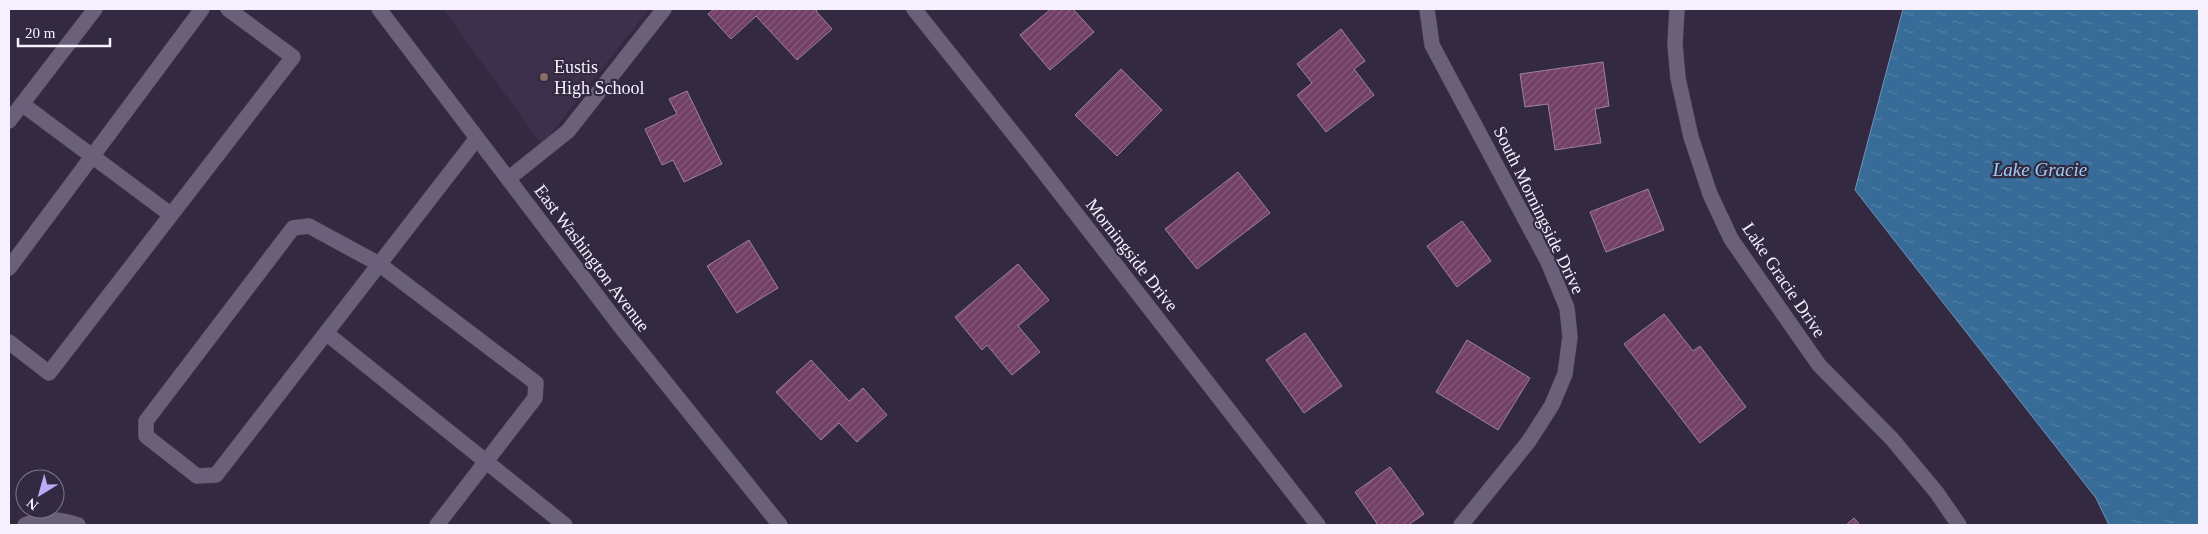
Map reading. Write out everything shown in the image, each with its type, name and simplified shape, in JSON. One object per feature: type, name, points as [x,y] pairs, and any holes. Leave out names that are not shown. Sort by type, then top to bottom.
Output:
[{"type":"street","points":[[9,121],[95,9]]},
{"type":"street","points":[[9,268],[202,9]]},
{"type":"street","points":[[9,342],[49,373],[292,57],[228,9]]},
{"type":"street","name":"East Washington Avenue","points":[[379,9],[620,326],[780,525]]},
{"type":"street","points":[[508,179],[568,131],[664,9]]},
{"type":"street","name":"Morningside Drive","points":[[914,9],[1032,157],[1318,525]]},
{"type":"street","name":"South Morningside Drive","points":[[1426,9],[1432,45],[1548,262],[1567,308],[1570,337],[1565,374],[1552,405],[1529,441],[1461,525]]},
{"type":"street","name":"Lake Gracie Drive","points":[[1677,9],[1675,44],[1678,78],[1689,129],[1710,194],[1730,239],[1820,365],[1892,439],[1937,493],[1958,525]]},
{"type":"street","points":[[22,104],[170,214]]},
{"type":"street","points":[[436,525],[536,398],[536,383],[378,264],[308,226],[293,228],[146,421],[146,436],[197,476],[216,475],[378,264],[477,138]]},
{"type":"street","points":[[326,333],[565,525]]},
{"type":"street","points":[[25,525],[40,519],[61,520],[78,525]]},
{"type":"shaded area","name":"Eustis High School","points":[[443,9],[649,9],[542,145]]},
{"type":"water","name":"Lake Gracie","points":[[1903,9],[2199,9],[2199,525],[2109,525],[2096,498],[1855,190]]},
{"type":"building","points":[[714,9],[818,9],[816,11],[832,29],[797,60],[756,16],[731,39],[708,14]]},
{"type":"building","points":[[1051,9],[1073,9],[1094,32],[1050,70],[1020,35]]},
{"type":"building","points":[[1341,29],[1365,61],[1354,69],[1374,95],[1326,132],[1297,95],[1312,83],[1297,64]]},
{"type":"building","points":[[1603,62],[1609,106],[1595,109],[1601,143],[1555,150],[1548,104],[1525,107],[1520,74]]},
{"type":"building","points":[[1121,69],[1162,110],[1117,156],[1075,115]]},
{"type":"building","points":[[687,91],[722,164],[684,182],[673,160],[662,165],[645,129],[677,114],[669,99]]},
{"type":"building","points":[[1238,172],[1270,213],[1197,269],[1165,229]]},
{"type":"building","points":[[1648,189],[1664,230],[1606,252],[1590,212]]},
{"type":"building","points":[[1462,221],[1491,261],[1457,287],[1427,246]]},
{"type":"building","points":[[749,240],[778,288],[737,313],[707,266]]},
{"type":"building","points":[[1018,264],[1049,300],[1018,326],[1040,352],[1012,375],[987,345],[982,350],[955,317]]},
{"type":"building","points":[[1664,314],[1693,351],[1700,346],[1746,407],[1700,443],[1624,344]]},
{"type":"building","points":[[1305,333],[1342,386],[1304,413],[1266,360]]},
{"type":"building","points":[[1467,340],[1530,378],[1498,430],[1436,392]]},
{"type":"building","points":[[811,360],[849,401],[863,388],[887,415],[857,442],[839,423],[821,440],[776,392]]},
{"type":"building","points":[[1390,467],[1424,514],[1408,525],[1378,525],[1355,492]]},
{"type":"building","points":[[1854,518],[1860,525],[1846,525]]},
{"type":"place","name":"Eustis High School","points":[[544,77]]}]
